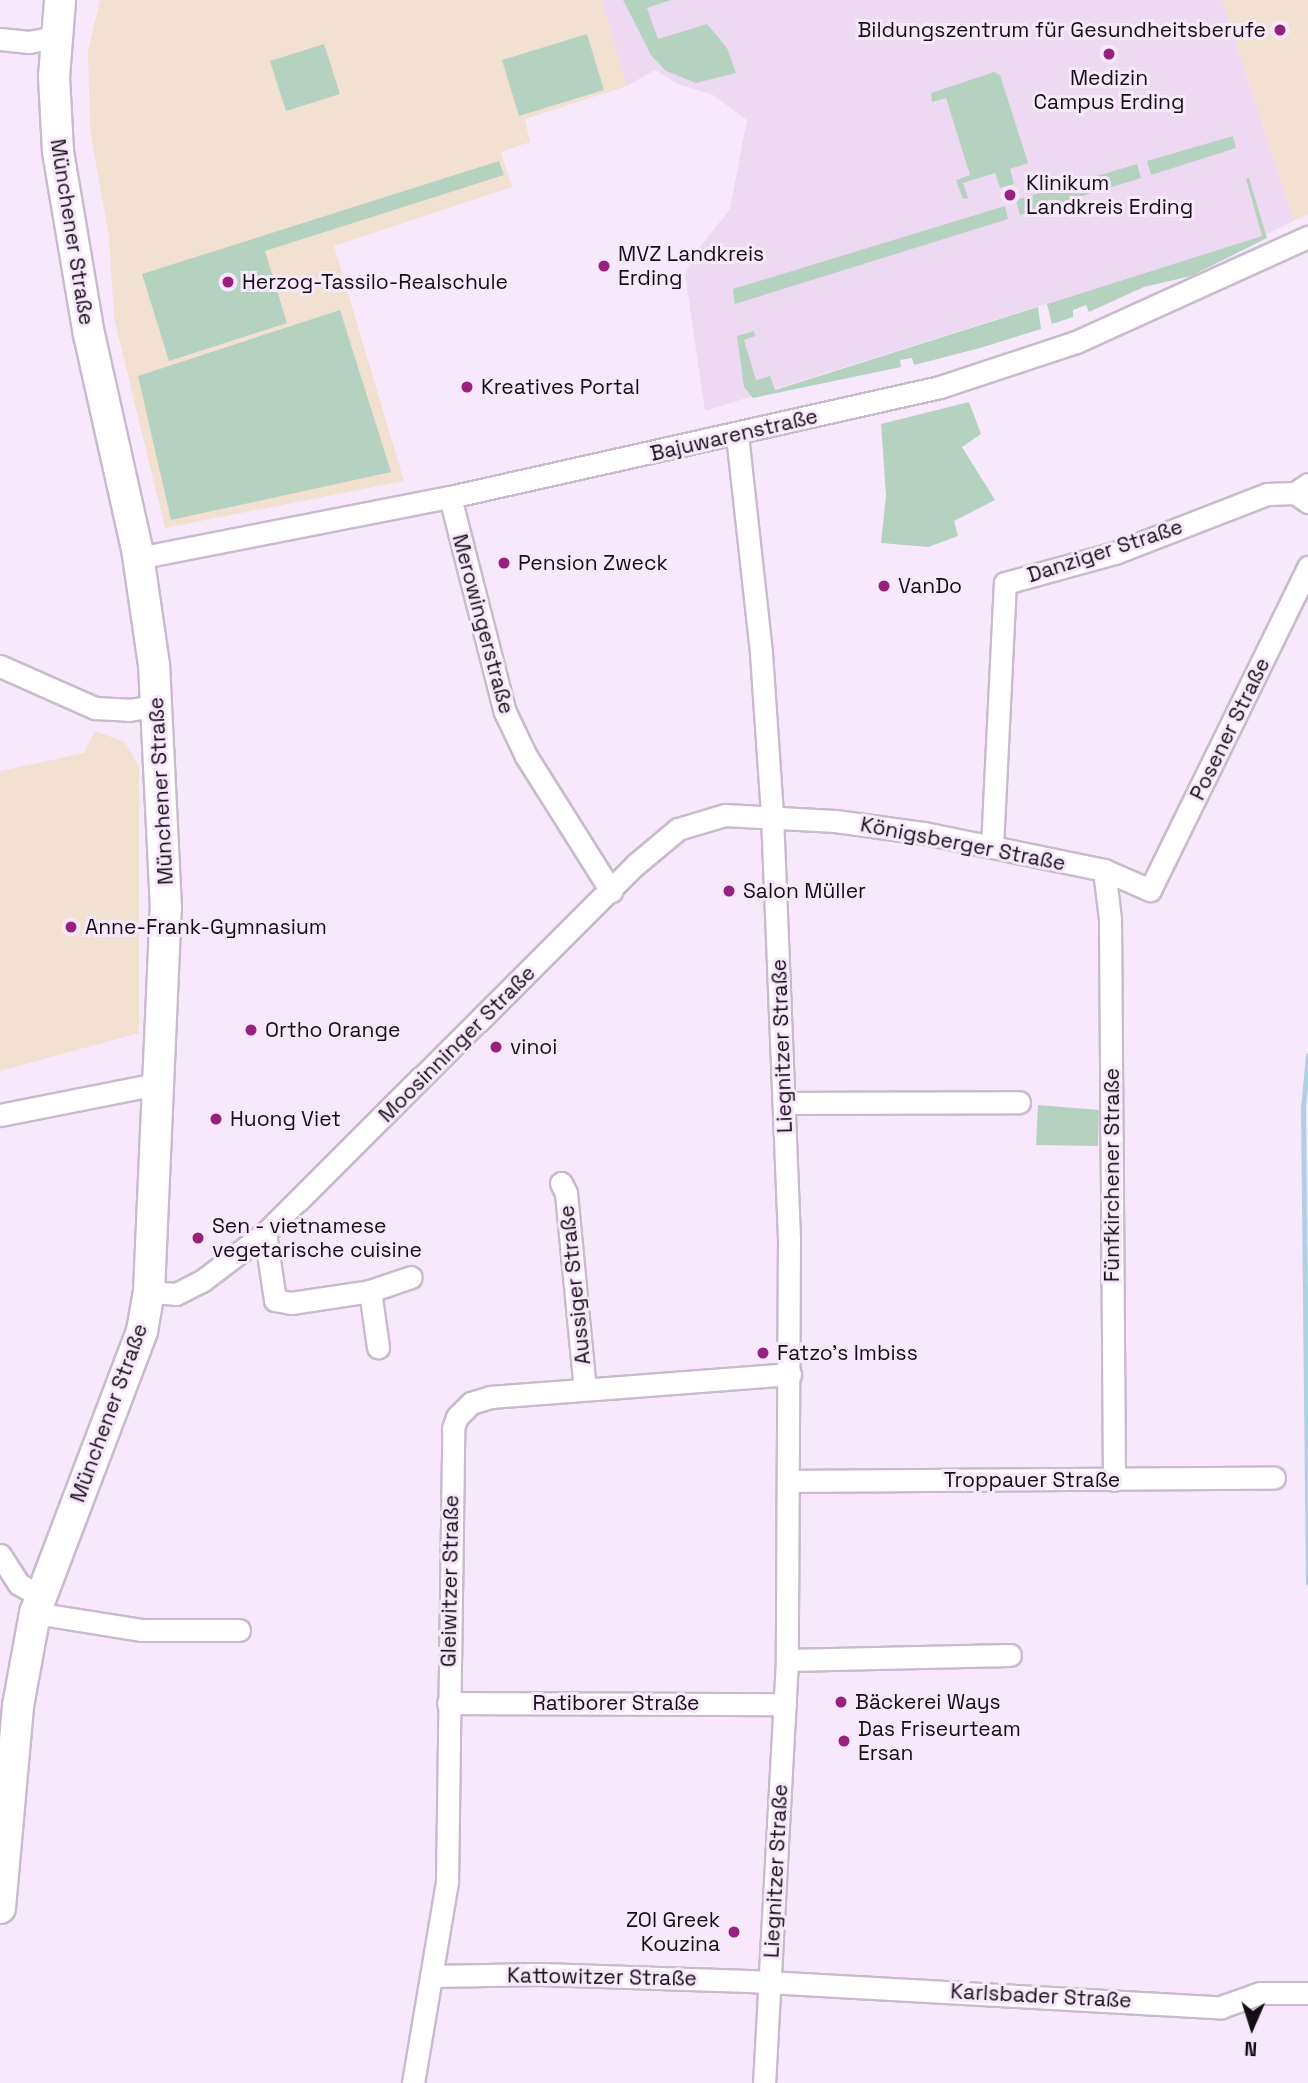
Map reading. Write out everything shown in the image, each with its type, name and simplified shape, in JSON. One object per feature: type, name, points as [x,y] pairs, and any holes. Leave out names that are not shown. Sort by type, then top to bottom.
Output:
[{"type":"street","name":"Münchener Straße","points":[[0,1908],[18,1706],[37,1604],[142,1331],[149,1292],[166,888],[159,705],[138,558],[70,235],[55,124],[55,37],[60,0]]},
{"type":"street","points":[[0,39],[29,42],[55,37]]},
{"type":"street","name":"Bajuwarenstraße","points":[[138,558],[450,498],[940,387],[1014,364],[1168,304],[1308,237]]},
{"type":"street","name":"Liegnitzer Straße","points":[[737,435],[761,653],[772,815],[785,1103],[790,1374],[787,1660],[764,2083]]},
{"type":"street","name":"Danziger Straße","points":[[992,847],[1005,583],[1115,553],[1267,494],[1304,493]]},
{"type":"street","name":"Merowingerstraße","points":[[450,498],[505,712],[526,756],[611,891]]},
{"type":"street","name":"Posener Straße","points":[[1150,890],[1308,567]]},
{"type":"street","points":[[0,666],[95,708],[129,710],[159,705]]},
{"type":"street","name":"Moosinninger Straße","points":[[149,1292],[176,1294],[185,1290],[265,1233],[611,891],[678,829],[725,815],[772,815]]},
{"type":"street","name":"Königsberger Straße","points":[[772,815],[924,833],[1104,870],[1150,890]]},
{"type":"street","name":"Fünfkirchener Straße","points":[[1104,870],[1110,919],[1114,1480]]},
{"type":"street","points":[[0,1115],[157,1084]]},
{"type":"street","points":[[785,1103],[1019,1102]]},
{"type":"street","name":"Aussiger Straße","points":[[561,1183],[566,1194],[585,1389]]},
{"type":"street","points":[[265,1233],[275,1300],[291,1303],[370,1291],[411,1277]]},
{"type":"street","points":[[370,1291],[378,1348]]},
{"type":"street","name":"Gleiwitzer Straße","points":[[413,2083],[447,1882],[448,1703],[455,1421],[477,1401],[585,1389],[790,1374]]},
{"type":"street","name":"Troppauer Straße","points":[[790,1482],[1274,1478]]},
{"type":"street","points":[[3,1567],[37,1604],[141,1630],[239,1630]]},
{"type":"street","points":[[787,1660],[1010,1655]]},
{"type":"street","name":"Ratiborer Straße","points":[[448,1703],[785,1704]]},
{"type":"street","name":"Kattowitzer Straße","points":[[433,1976],[540,1974],[771,1983]]},
{"type":"street","name":"Karlsbader Straße","points":[[771,1983],[1221,2007],[1259,1993],[1308,1993]]},
{"type":"shaded area","name":"Herzog-Tassilo-Realschule","points":[[100,0],[601,0],[627,86],[525,119],[530,142],[501,152],[512,187],[334,246],[404,481],[165,528],[114,318],[109,236],[90,130],[88,51]]},
{"type":"shaded area","name":"Klinikum Landkreis Erding","points":[[601,0],[1222,0],[1294,221],[1263,236],[705,411],[685,274],[700,247],[730,209],[747,120],[713,95],[678,84],[655,70],[627,86]]},
{"type":"shaded area","points":[[1222,0],[1308,0],[1308,214],[1294,221]]},
{"type":"shaded area","name":"Anne-Frank-Gymnasium","points":[[95,731],[125,742],[139,767],[139,1033],[0,1071],[0,771],[84,753]]},
{"type":"green space","points":[[623,0],[671,0],[647,8],[658,39],[707,24],[727,48],[736,73],[696,83],[666,71],[651,55]]},
{"type":"green space","points":[[587,34],[604,90],[519,116],[502,60]]},
{"type":"green space","points":[[324,44],[340,94],[286,111],[270,61]]},
{"type":"green space","points":[[994,72],[1000,75],[1028,163],[1010,169],[1014,184],[1000,188],[995,173],[963,183],[968,198],[963,199],[956,180],[970,175],[946,98],[932,102],[931,93]]},
{"type":"green space","points":[[1233,136],[1236,148],[1151,175],[1147,161]]},
{"type":"green space","points":[[499,161],[504,175],[265,251],[287,323],[169,361],[142,274]]},
{"type":"green space","points":[[1137,164],[1141,178],[1020,215],[1016,200]]},
{"type":"green space","points":[[1249,178],[1267,238],[1191,276],[1144,287],[1089,312],[1086,305],[1073,310],[1073,317],[1052,324],[1047,304],[1262,236],[1246,179]]},
{"type":"green space","points":[[1005,206],[1008,219],[735,304],[733,289]]},
{"type":"green space","points":[[1038,307],[1041,329],[980,348],[914,365],[912,358],[900,360],[901,367],[753,398],[744,387],[737,336],[754,331],[755,336],[744,340],[756,380],[770,376],[775,390]]},
{"type":"green space","points":[[340,310],[391,472],[171,520],[138,376]]},
{"type":"green space","points":[[969,402],[981,434],[962,447],[995,500],[954,521],[958,536],[928,547],[881,543],[886,495],[881,424]]},
{"type":"green space","points":[[1038,1105],[1099,1110],[1098,1146],[1036,1145]]},
{"type":"waterway","points":[[1308,1055],[1303,1108],[1308,1583]]},
{"type":"place","name":"Bildungszentrum für Gesundheitsberufe","points":[[1280,30]]},
{"type":"place","name":"Medizin Campus Erding","points":[[1109,54]]},
{"type":"place","name":"Klinikum Landkreis Erding","points":[[1010,195]]},
{"type":"place","name":"MVZ Landkreis Erding","points":[[604,266]]},
{"type":"place","name":"Herzog-Tassilo-Realschule","points":[[228,282]]},
{"type":"place","name":"Kreatives Portal","points":[[467,387]]},
{"type":"place","name":"Pension Zweck","points":[[504,563]]},
{"type":"place","name":"VanDo","points":[[884,586]]},
{"type":"place","name":"Salon Müller","points":[[729,891]]},
{"type":"place","name":"Anne-Frank-Gymnasium","points":[[71,927]]},
{"type":"place","name":"Ortho Orange","points":[[251,1030]]},
{"type":"place","name":"vinoi","points":[[496,1047]]},
{"type":"place","name":"Huong Viet","points":[[216,1119]]},
{"type":"place","name":"Sen - vietnamese vegetarische cuisine","points":[[198,1238]]},
{"type":"place","name":"Fatzo's Imbiss","points":[[763,1353]]},
{"type":"place","name":"Bäckerei Ways","points":[[841,1702]]},
{"type":"place","name":"Das Friseurteam Ersan","points":[[844,1741]]},
{"type":"place","name":"ZOI Greek Kouzina","points":[[734,1932]]}]
